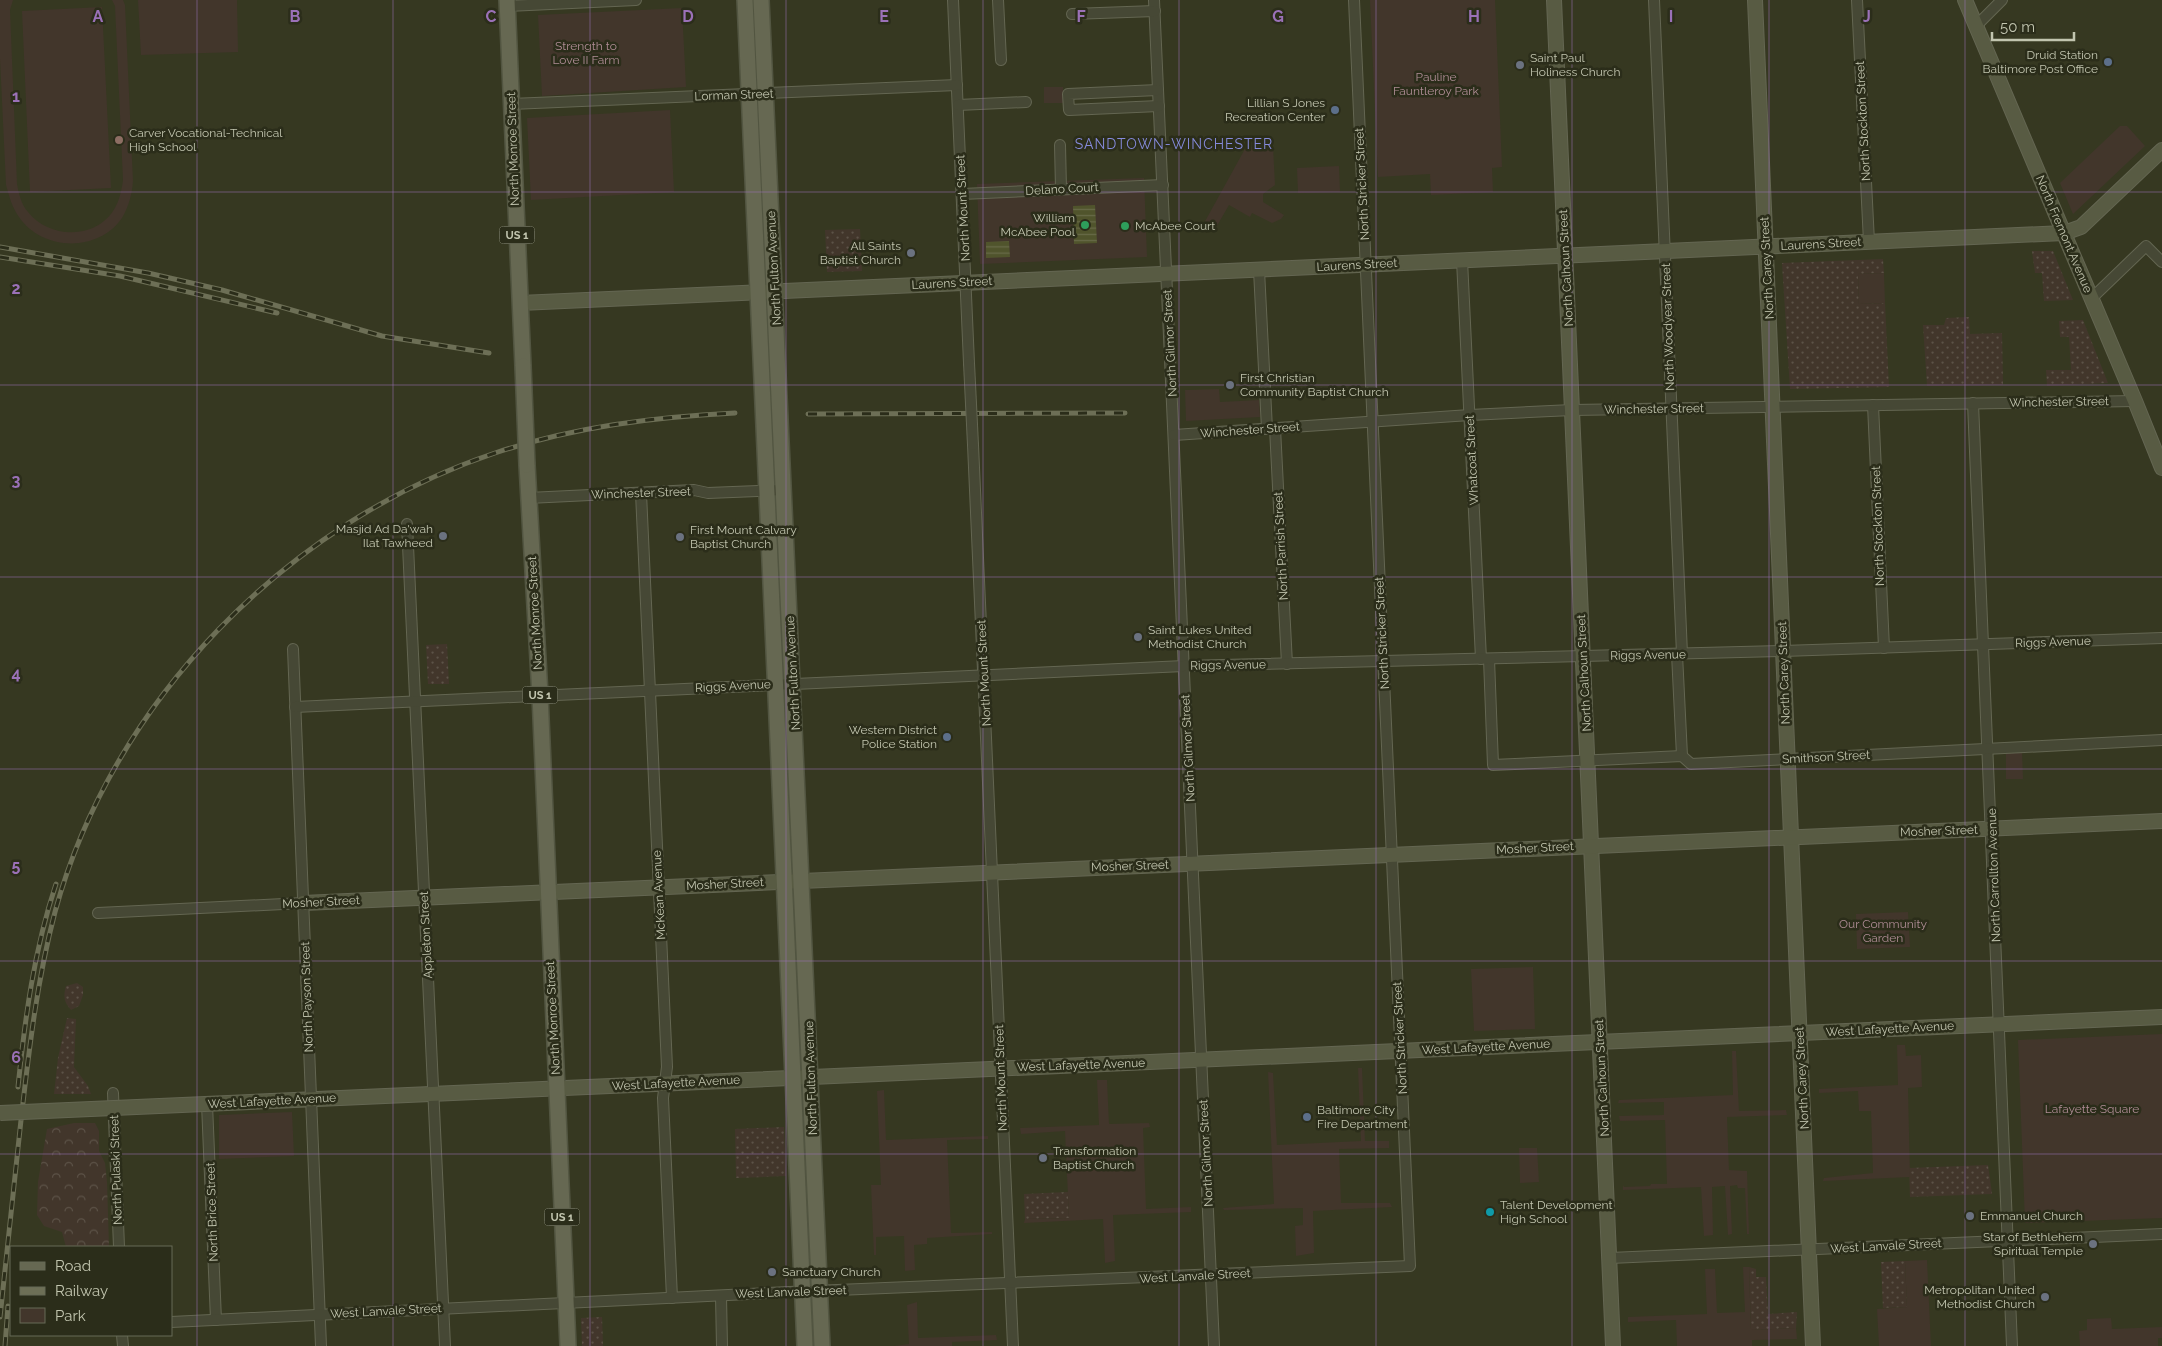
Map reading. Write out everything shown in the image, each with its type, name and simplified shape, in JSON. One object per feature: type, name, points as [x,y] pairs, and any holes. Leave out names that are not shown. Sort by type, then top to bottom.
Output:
[{"type":"main road","name":"North Fulton Avenue","points":[[745,0],[805,1346]]},
{"type":"main road","name":"North Fulton Avenue","points":[[761,0],[822,1346]]},
{"type":"main road","name":"North Monroe Street","points":[[507,3],[528,498],[540,695],[568,1346]]},
{"type":"street","points":[[507,3],[636,0]]},
{"type":"street","name":"North Mount Street","points":[[953,0],[1013,1346]]},
{"type":"street","points":[[998,0],[1001,60]]},
{"type":"street","name":"North Stricker Street","points":[[1354,0],[1410,1266]]},
{"type":"street","name":"North Calhoun Street","points":[[1554,0],[1613,1346]]},
{"type":"street","name":"North Woodyear Street","points":[[1654,0],[1672,408],[1682,756]]},
{"type":"street","name":"North Carey Street","points":[[1755,0],[1813,1346]]},
{"type":"street","name":"North Stockton Street","points":[[1856,0],[1869,242]]},
{"type":"street","name":"North Fremont Avenue","points":[[1964,0],[2136,401],[2162,468]]},
{"type":"street","points":[[1976,26],[2002,0]]},
{"type":"street","points":[[1072,14],[1155,5]]},
{"type":"street","name":"North Gilmor Street","points":[[1155,5],[1214,1346]]},
{"type":"street","name":"Lorman Street","points":[[511,104],[957,85]]},
{"type":"street","points":[[1158,90],[1068,94],[1068,110],[1159,106]]},
{"type":"street","points":[[958,105],[1026,102]]},
{"type":"street","points":[[1060,145],[1061,189]]},
{"type":"street","name":"Laurens Street","points":[[520,303],[2064,233],[2082,227],[2162,150]]},
{"type":"street","name":"Delano Court","points":[[962,194],[1163,185]]},
{"type":"street","points":[[2092,298],[2146,246],[2162,262]]},
{"type":"street","name":"Whatcoat Street","points":[[1462,260],[1485,659],[1493,764]]},
{"type":"street","name":"North Parrish Street","points":[[1259,270],[1287,664]]},
{"type":"street","name":"Winchester Street","points":[[1174,435],[1372,421],[1572,410],[2136,401]]},
{"type":"street","name":"North Carrollton Avenue","points":[[1974,403],[2012,1346]]},
{"type":"street","name":"North Stockton Street","points":[[1873,405],[1884,648]]},
{"type":"street","name":"Winchester Street","points":[[528,498],[694,490],[708,493],[784,490]]},
{"type":"street","name":"McKean Avenue","points":[[641,493],[667,1067],[663,1098],[672,1298]]},
{"type":"street","name":"Appleton Street","points":[[407,524],[444,1346]]},
{"type":"street","name":"Riggs Avenue","points":[[294,706],[1184,666],[1680,654],[2162,638]]},
{"type":"street","name":"North Payson Street","points":[[292,649],[321,1346]]},
{"type":"street","name":"Smithson Street","points":[[1493,764],[1682,756],[1691,764],[2162,740]]},
{"type":"street","name":"Mosher Street","points":[[98,913],[802,880],[2162,821]]},
{"type":"street","name":"West Lafayette Avenue","points":[[0,1113],[2162,1017]]},
{"type":"street","name":"North Pulaski Street","points":[[113,1093],[119,1246]]},
{"type":"street","name":"West Lafayette Avenue","points":[[113,1108],[207,1104]]},
{"type":"street","name":"North Brice Street","points":[[207,1104],[216,1320]]},
{"type":"street","name":"West Lanvale Street","points":[[1610,1258],[2162,1234]]},
{"type":"street","name":"West Lanvale Street","points":[[172,1322],[820,1291],[1410,1266]]},
{"type":"street","points":[[721,1296],[722,1346]]},
{"type":"green space","points":[[0,0],[13,0],[10,10],[17,184],[21,199],[28,212],[44,226],[64,232],[75,232],[95,227],[104,221],[115,208],[121,191],[123,180],[115,6],[112,0],[123,0],[125,5],[133,186],[122,218],[112,229],[99,237],[85,242],[70,243],[55,241],[41,236],[29,228],[19,217],[13,205],[6,185],[0,59]]},
{"type":"green space","points":[[138,0],[237,0],[238,52],[141,55]]},
{"type":"green space","name":"Pauline Fauntleroy Park","points":[[1370,0],[1495,0],[1502,167],[1492,168],[1493,192],[1431,195],[1430,174],[1378,177]]},
{"type":"green space","points":[[102,7],[111,188],[30,192],[22,11]]},
{"type":"green space","name":"Strength to Love II Farm","points":[[682,8],[686,87],[542,96],[538,15]]},
{"type":"green space","points":[[1044,87],[1063,87],[1063,103],[1044,103]]},
{"type":"green space","points":[[670,110],[674,192],[531,200],[527,118]]},
{"type":"green space","points":[[2120,126],[2127,126],[2145,146],[2073,214],[2060,183]]},
{"type":"green space","points":[[1273,146],[1275,185],[1263,194],[1263,202],[1284,215],[1281,219],[1272,223],[1252,213],[1250,217],[1229,205],[1214,231],[1203,225],[1246,147]]},
{"type":"green space","points":[[1339,166],[1340,192],[1298,193],[1297,168]]},
{"type":"green space","points":[[1144,178],[1147,257],[980,264],[977,184]]},
{"type":"green space","points":[[860,229],[862,271],[827,272],[825,230]]},
{"type":"green space","points":[[2032,251],[2053,251],[2073,300],[2044,301],[2042,273],[2035,273]]},
{"type":"green space","points":[[1883,259],[1884,273],[1858,274],[1859,304],[1885,303],[1889,387],[1790,389],[1782,263]]},
{"type":"green space","points":[[1884,273],[1885,303],[1859,304],[1858,274]]},
{"type":"green space","points":[[1969,317],[1970,334],[2002,333],[2003,385],[1927,386],[1923,325],[1944,325],[1946,318]]},
{"type":"green space","points":[[2083,320],[2108,383],[2047,386],[2046,370],[2071,370],[2069,337],[2060,337],[2059,321]]},
{"type":"green space","points":[[1219,389],[1220,402],[1259,400],[1260,417],[1186,421],[1185,390]]},
{"type":"green space","points":[[447,644],[449,684],[428,684],[426,645]]},
{"type":"green space","points":[[2006,750],[2022,750],[2023,779],[2006,779]]},
{"type":"green space","name":"Our Community Garden","points":[[1908,912],[1910,947],[1857,949],[1856,914]]},
{"type":"green space","points":[[1533,967],[1535,1029],[1474,1031],[1471,969]]},
{"type":"green space","points":[[77,983],[83,987],[83,995],[79,1006],[71,1010],[64,996],[65,990],[66,986]]},
{"type":"green space","points":[[67,1018],[76,1019],[74,1067],[88,1086],[91,1094],[54,1094],[58,1058]]},
{"type":"green space","name":"Lafayette Square","points":[[2162,1034],[2162,1218],[2025,1223],[2018,1040]]},
{"type":"green space","points":[[1897,1045],[1905,1045],[1906,1056],[1921,1055],[1922,1087],[1908,1088],[1910,1177],[1823,1181],[1824,1178],[1873,1173],[1871,1111],[1859,1111],[1858,1091],[1819,1093],[1819,1089],[1898,1085]]},
{"type":"green space","points":[[1732,1051],[1736,1051],[1739,1111],[1786,1110],[1787,1115],[1727,1117],[1729,1170],[1747,1171],[1749,1234],[1747,1234],[1745,1188],[1738,1188],[1737,1185],[1730,1186],[1732,1234],[1728,1235],[1725,1186],[1712,1187],[1713,1235],[1704,1236],[1701,1187],[1623,1190],[1623,1185],[1624,1187],[1667,1184],[1665,1120],[1620,1121],[1619,1116],[1664,1115],[1664,1102],[1618,1103],[1619,1100],[1733,1095]]},
{"type":"green space","points":[[1358,1068],[1362,1068],[1365,1141],[1389,1141],[1389,1148],[1339,1149],[1341,1203],[1390,1203],[1392,1207],[1313,1211],[1314,1253],[1296,1256],[1295,1226],[1303,1225],[1303,1208],[1224,1210],[1223,1208],[1274,1204],[1268,1072],[1273,1073],[1277,1145],[1361,1141]]},
{"type":"green space","points":[[1097,1080],[1107,1080],[1109,1124],[1149,1123],[1150,1127],[1143,1128],[1146,1209],[1191,1207],[1191,1212],[1113,1215],[1115,1261],[1105,1263],[1103,1219],[1024,1223],[1025,1219],[1069,1218],[1065,1131],[1021,1134],[1020,1128],[1099,1125]]},
{"type":"green space","points":[[884,1090],[886,1140],[988,1136],[988,1139],[947,1140],[951,1233],[992,1232],[992,1234],[927,1238],[927,1244],[914,1245],[915,1270],[905,1271],[904,1236],[876,1237],[876,1255],[874,1255],[871,1185],[881,1185],[877,1091]]},
{"type":"green space","points":[[292,1112],[294,1156],[219,1159],[219,1115]]},
{"type":"green space","points":[[74,1123],[95,1123],[99,1131],[99,1151],[105,1163],[109,1246],[66,1246],[62,1232],[44,1226],[37,1215],[38,1182],[47,1129]]},
{"type":"green space","points":[[784,1127],[786,1176],[736,1178],[735,1129]]},
{"type":"green space","points":[[1519,1148],[1537,1148],[1539,1182],[1520,1183]]},
{"type":"green space","points":[[1988,1165],[1992,1194],[1910,1197],[1909,1168]]},
{"type":"green space","points":[[1068,1192],[1069,1218],[1025,1219],[1024,1194]]},
{"type":"green space","points":[[1927,1260],[1931,1346],[1879,1346],[1877,1309],[1907,1307],[1905,1261]]},
{"type":"green space","points":[[1905,1261],[1907,1307],[1883,1308],[1881,1262]]},
{"type":"green space","points":[[1743,1267],[1749,1267],[1751,1330],[1796,1328],[1797,1339],[1752,1340],[1752,1346],[1677,1346],[1676,1320],[1628,1322],[1628,1317],[1707,1314],[1705,1269],[1715,1269],[1717,1313],[1745,1312]]},
{"type":"green space","points":[[1749,1267],[1756,1269],[1756,1277],[1766,1277],[1768,1314],[1797,1312],[1796,1328],[1751,1330]]},
{"type":"green space","points":[[917,1302],[918,1338],[996,1335],[997,1340],[952,1342],[952,1346],[894,1346],[909,1344],[907,1305]]},
{"type":"green space","points":[[602,1317],[603,1346],[582,1346],[581,1318]]},
{"type":"green space","points":[[2111,1318],[2112,1329],[2162,1327],[2162,1338],[2158,1338],[2158,1346],[2080,1346],[2079,1331],[2087,1330],[2087,1319]]},
{"type":"shaded area","name":"William McAbee Pool","points":[[1095,205],[1097,243],[1074,244],[1073,206]]},
{"type":"shaded area","points":[[1009,241],[1010,257],[986,258],[986,242]]},
{"type":"railway","points":[[0,247],[148,273],[222,290],[382,336],[489,353]]},
{"type":"railway","points":[[0,257],[120,276],[277,313]]},
{"type":"railway","points":[[0,1317],[21,1120],[38,989],[55,912],[82,835],[119,761],[165,692],[219,629],[280,573],[347,524],[419,484],[495,453],[554,436],[674,417],[735,413]]},
{"type":"railway","points":[[808,414],[1125,413]]},
{"type":"railway","points":[[18,1087],[31,984],[48,909],[56,884]]},
{"type":"railway","points":[[5,1346],[8,1306]]},
{"type":"place","name":"Druid Station Baltimore Post Office","points":[[2108,62]]},
{"type":"place","name":"Saint Paul Holiness Church","points":[[1520,65]]},
{"type":"place","name":"Lillian S Jones Recreation Center","points":[[1335,110]]},
{"type":"place","name":"Carver Vocational-Technical High School","points":[[119,140]]},
{"type":"place","name":"William McAbee Pool","points":[[1085,225]]},
{"type":"place","name":"McAbee Court","points":[[1125,226]]},
{"type":"place","name":"All Saints Baptist Church","points":[[911,253]]},
{"type":"place","name":"First Christian Community Baptist Church","points":[[1230,385]]},
{"type":"place","name":"Masjid Ad Da'wah Ilat Tawheed","points":[[443,536]]},
{"type":"place","name":"First Mount Calvary Baptist Church","points":[[680,537]]},
{"type":"place","name":"Saint Lukes United Methodist Church","points":[[1138,637]]},
{"type":"place","name":"Western District Police Station","points":[[947,737]]},
{"type":"place","name":"Baltimore City Fire Department","points":[[1307,1117]]},
{"type":"place","name":"Transformation Baptist Church","points":[[1043,1158]]},
{"type":"place","name":"Talent Development High School","points":[[1490,1212]]},
{"type":"place","name":"Emmanuel Church","points":[[1970,1216]]},
{"type":"place","name":"Star of Bethlehem Spiritual Temple","points":[[2093,1244]]},
{"type":"place","name":"Sanctuary Church","points":[[772,1272]]},
{"type":"place","name":"Metropolitan United Methodist Church","points":[[2045,1297]]},
{"type":"district","name":"SANDTOWN-WINCHESTER","points":[[1174,144]]}]
